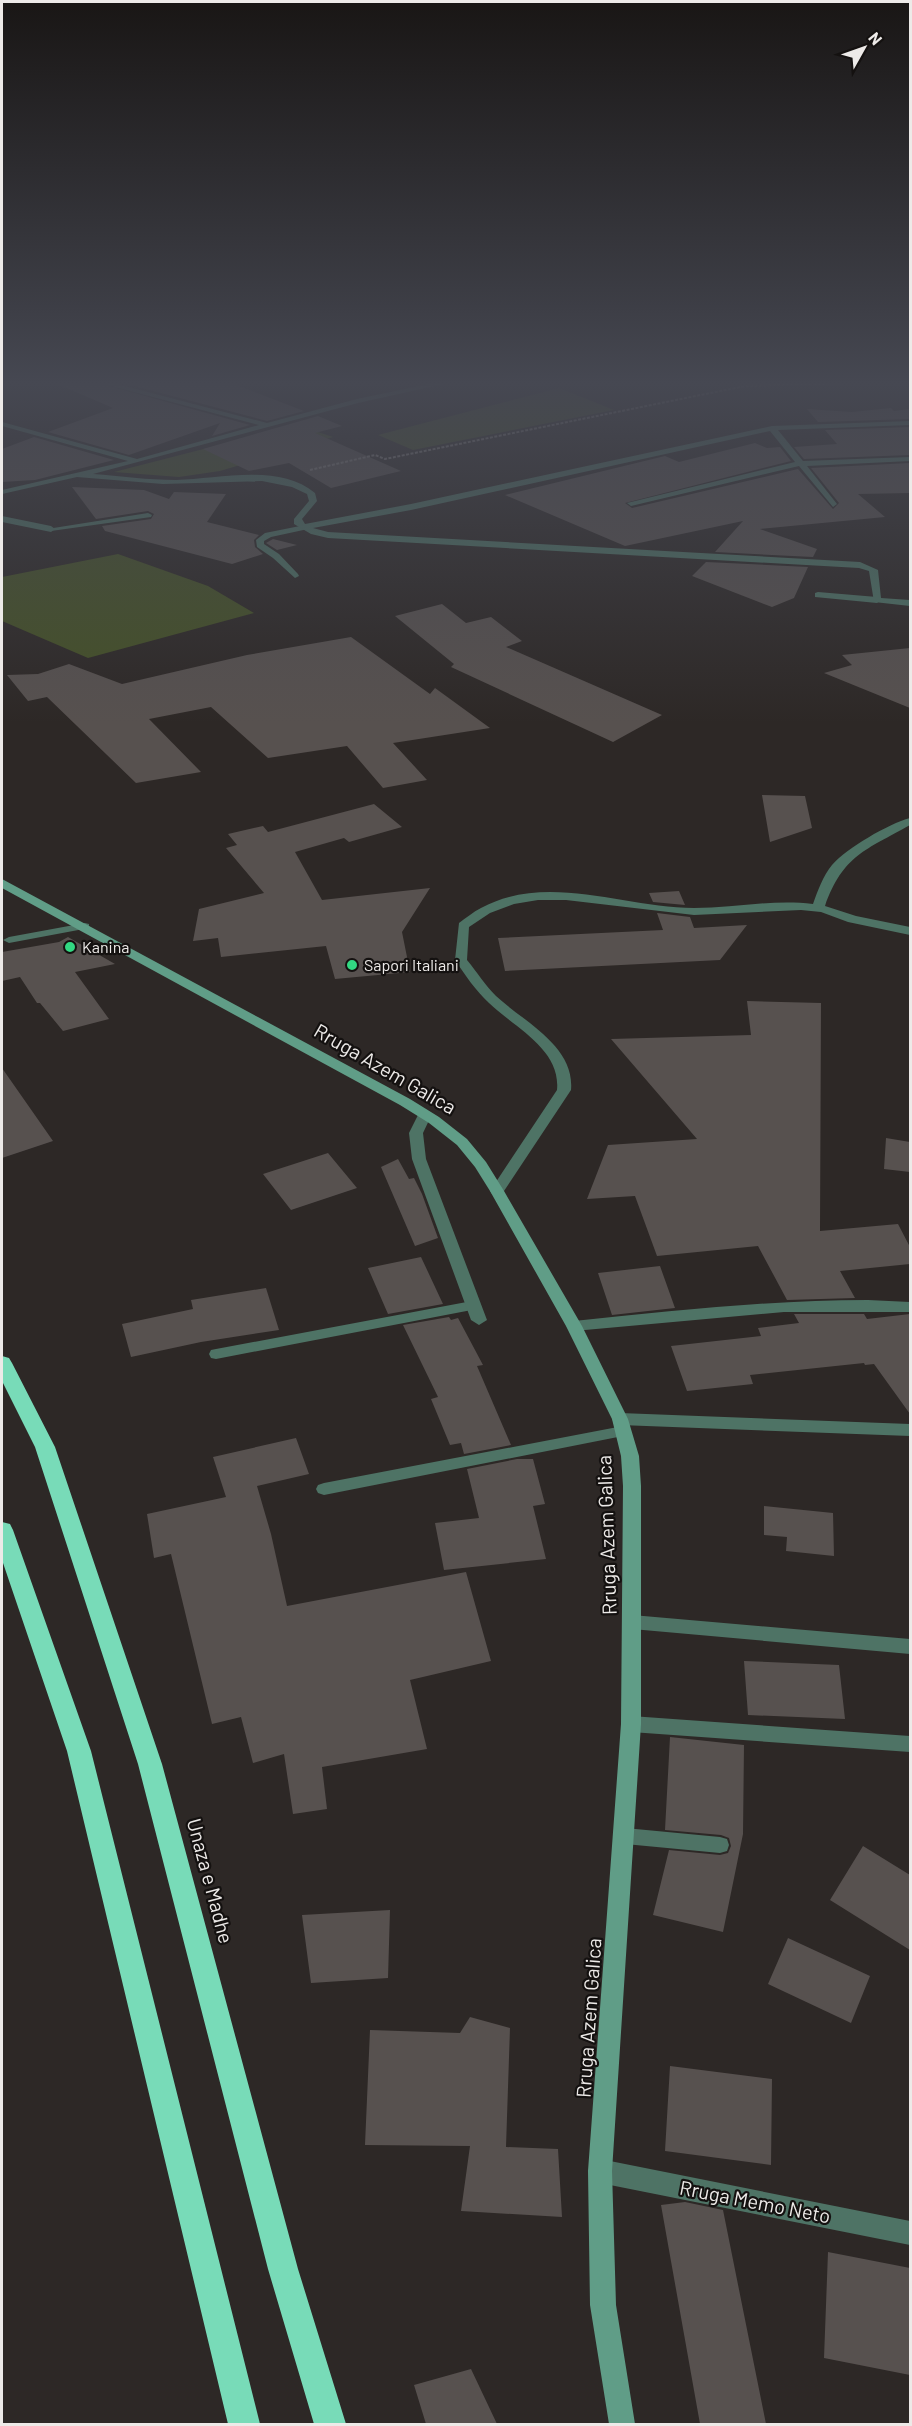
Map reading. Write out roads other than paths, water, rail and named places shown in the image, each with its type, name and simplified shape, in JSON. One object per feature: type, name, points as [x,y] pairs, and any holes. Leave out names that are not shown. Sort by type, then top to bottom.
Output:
[{"type":"highway","name":"Unaza e Madhe","points":[[2,1363],[45,1447],[150,1764],[283,2269],[330,2424]]},
{"type":"highway","points":[[2,1530],[79,1751],[244,2424]]},
{"type":"main road","name":"Rruga Azem Galica","points":[[2,883],[85,926],[425,1114],[462,1142],[481,1165],[497,1191],[574,1326],[622,1425],[630,1456],[632,1486],[631,1724],[600,2171],[603,2305],[622,2424]]},
{"type":"street","points":[[312,496],[313,501],[298,519],[298,524],[314,532],[345,537],[860,565],[873,570],[878,600],[910,603]]},
{"type":"street","points":[[305,527],[460,496]]},
{"type":"street","points":[[631,503],[661,496]]},
{"type":"street","points":[[827,496],[833,504]]},
{"type":"street","points":[[2,519],[51,529]]},
{"type":"street","points":[[818,908],[826,886],[838,866],[878,838],[910,821]]},
{"type":"street","points":[[497,1191],[564,1090],[568,1079],[562,1063],[491,999],[460,960],[463,926],[478,913],[514,899],[584,896],[678,911],[759,907],[818,908],[845,917],[910,931]]},
{"type":"street","points":[[425,1114],[416,1133],[419,1159],[475,1313]]},
{"type":"street","points":[[574,1326],[703,1313],[804,1307],[910,1307]]},
{"type":"street","points":[[622,1425],[910,1430]]},
{"type":"street","points":[[632,1622],[910,1647]]},
{"type":"street","points":[[631,1724],[910,1743]]},
{"type":"street","name":"Rruga Memo Neto","points":[[600,2171],[910,2233]]},
{"type":"lane","points":[[51,529],[148,515]]},
{"type":"lane","points":[[295,576],[276,556],[260,545],[260,540],[305,527]]},
{"type":"lane","points":[[818,595],[878,600]]},
{"type":"lane","points":[[9,940],[85,926]]},
{"type":"lane","points":[[216,1354],[475,1313]]},
{"type":"lane","points":[[324,1489],[622,1425]]},
{"type":"lane","points":[[625,1836],[720,1845]]},
{"type":"place","name":"Kanina","points":[[70,947]]},
{"type":"place","name":"Sapori Italiani","points":[[352,965]]}]
